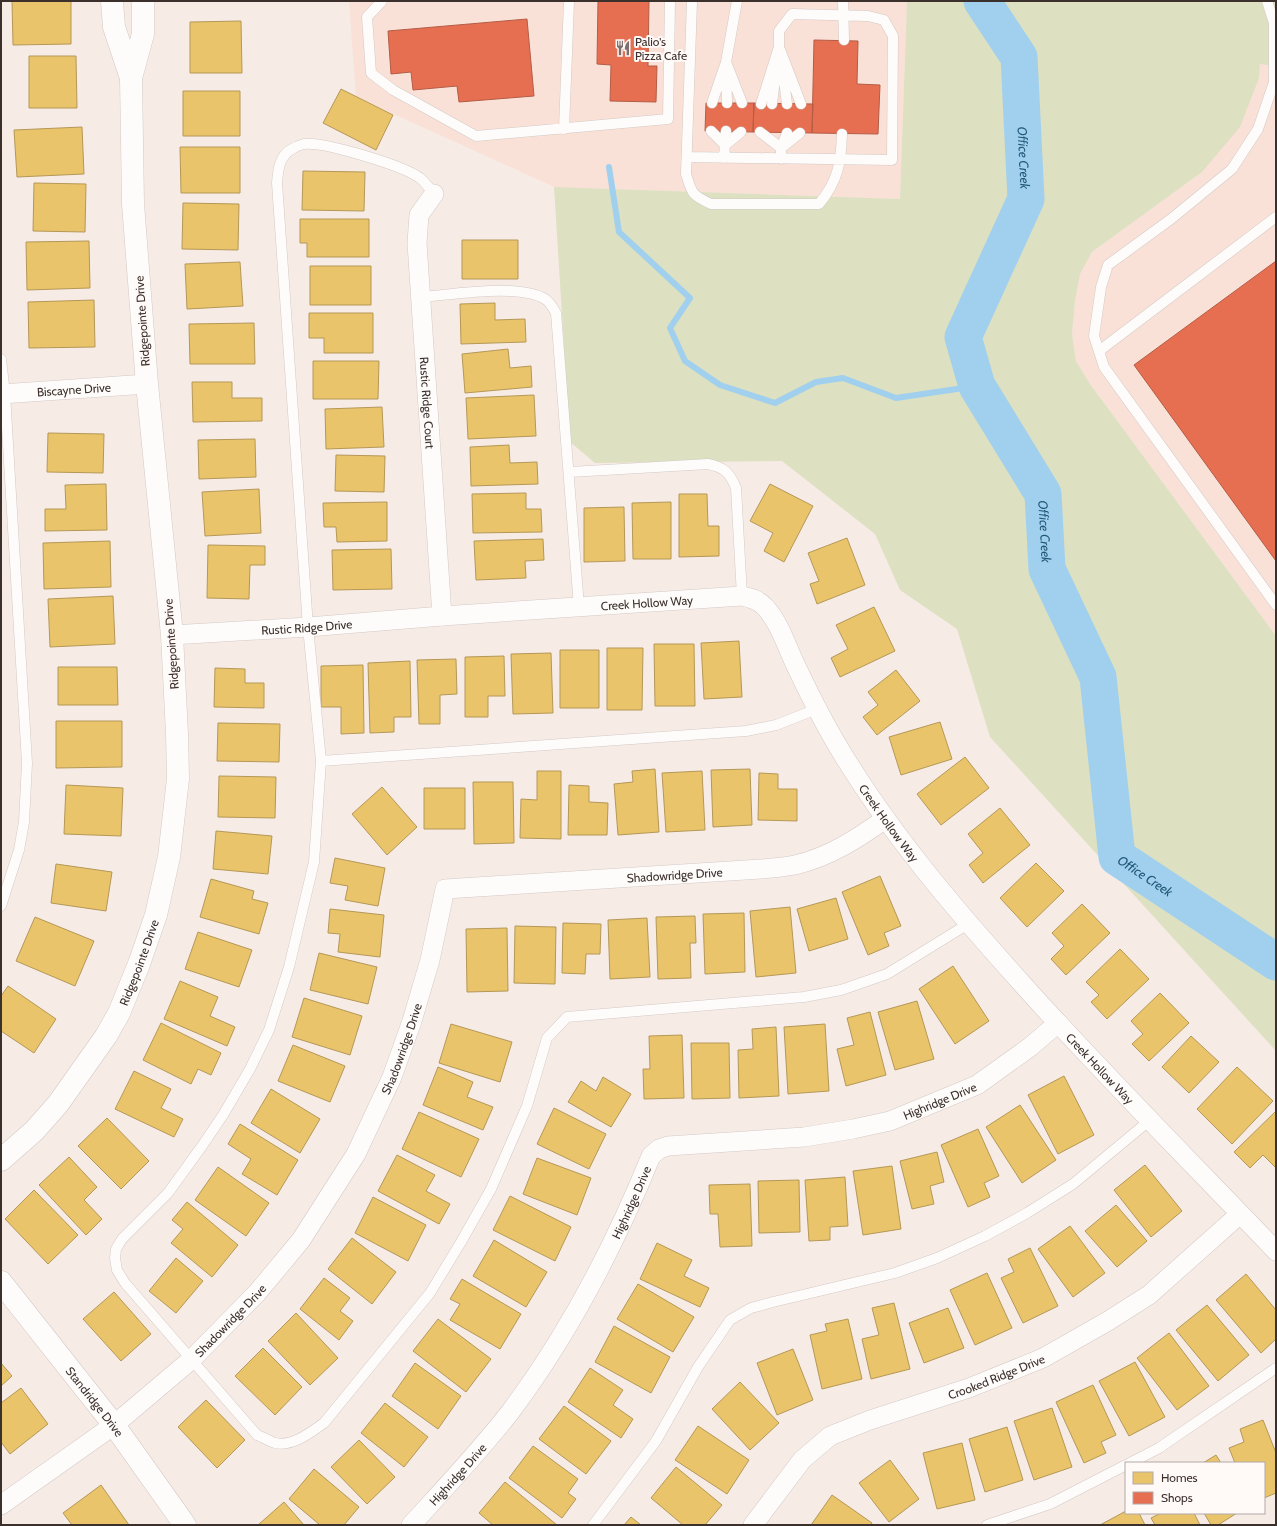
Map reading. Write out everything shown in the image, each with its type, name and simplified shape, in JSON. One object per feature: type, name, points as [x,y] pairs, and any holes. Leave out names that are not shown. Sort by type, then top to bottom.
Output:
[{"type":"street","name":"Ridgepointe Drive","points":[[112,1],[114,27],[131,78]]},
{"type":"street","name":"Ridgepointe Drive","points":[[1,1160],[34,1130],[58,1104],[106,1036],[119,1012],[140,964],[156,915],[169,857],[178,779],[172,634],[147,384],[133,204],[131,78],[143,34],[143,1]]},
{"type":"street","name":"Rustic Ridge Court","points":[[434,194],[419,215],[417,243],[442,616]]},
{"type":"street","name":"Biscayne Drive","points":[[3,394],[147,384]]},
{"type":"street","name":"Creek Hollow Way","points":[[442,616],[742,596],[753,598],[765,606],[775,623],[816,709],[851,768],[885,819],[968,924],[1058,1023],[1276,1251]]},
{"type":"street","name":"Rustic Ridge Drive","points":[[172,634],[308,627],[442,616]]},
{"type":"street","name":"Shadowridge Drive","points":[[1,1505],[114,1425],[192,1359],[257,1293],[301,1240],[356,1154],[392,1077],[412,1021],[430,960],[445,889],[762,869],[795,865],[823,856],[850,843],[885,819]]},
{"type":"street","name":"Highridge Drive","points":[[411,1525],[463,1469],[511,1410],[559,1341],[598,1274],[651,1156],[659,1149],[668,1146],[700,1143],[804,1137],[890,1121],[977,1085],[1030,1047],[1058,1023]]},
{"type":"street","name":"Crooked Ridge Drive","points":[[753,1525],[802,1460],[830,1436],[870,1420],[970,1388],[1043,1358],[1108,1321],[1149,1295],[1240,1214]]},
{"type":"street","name":"Standridge Drive","points":[[1,1282],[114,1425],[184,1525]]},
{"type":"lane","points":[[382,1],[367,17],[371,73],[392,90],[476,136],[668,120],[670,1]]},
{"type":"lane","points":[[564,129],[569,1]]},
{"type":"lane","points":[[692,1],[686,174],[691,189],[696,197],[712,204],[819,204],[830,190],[841,159],[842,134]]},
{"type":"lane","points":[[712,103],[726,62],[737,1]]},
{"type":"lane","points":[[843,1],[844,40]]},
{"type":"lane","points":[[1267,1],[1274,23],[1275,83],[1258,129],[1232,169],[1171,219],[1108,265],[1101,287],[1094,336],[1104,367],[1276,605]]},
{"type":"lane","points":[[687,157],[892,160],[893,36],[884,20],[868,16],[792,14],[779,31],[779,47],[772,104]]},
{"type":"lane","points":[[761,104],[779,47]]},
{"type":"lane","points":[[779,47],[787,104]]},
{"type":"lane","points":[[779,47],[801,104]]},
{"type":"lane","points":[[726,62],[727,103]]},
{"type":"lane","points":[[726,62],[742,103]]},
{"type":"lane","points":[[711,131],[725,145]]},
{"type":"lane","points":[[724,158],[726,131]]},
{"type":"lane","points":[[725,145],[742,132]]},
{"type":"lane","points":[[760,132],[781,148]]},
{"type":"lane","points":[[771,132],[781,148]]},
{"type":"lane","points":[[781,159],[781,148],[787,133]]},
{"type":"lane","points":[[781,148],[800,133]]},
{"type":"lane","points":[[434,194],[420,178],[400,168],[352,152],[323,146],[304,144],[292,149],[283,156],[279,168],[278,191],[308,627],[321,761],[314,862],[289,967],[269,1030],[250,1069],[223,1115],[202,1146],[168,1193],[122,1239],[116,1249],[117,1270],[124,1283],[257,1435],[276,1443],[284,1443],[306,1436],[324,1423],[430,1293],[491,1189],[527,1106],[547,1038],[567,1017],[804,997],[841,990],[887,974],[968,924]]},
{"type":"lane","points":[[1099,351],[1276,217]]},
{"type":"lane","points":[[421,297],[510,291],[529,292],[545,298],[551,304],[556,313],[570,472],[579,607]]},
{"type":"lane","points":[[1,359],[27,763],[24,822],[19,850],[2,903]]},
{"type":"lane","points":[[570,472],[708,464],[726,470],[732,477],[736,488],[742,596]]},
{"type":"lane","points":[[321,761],[739,732],[776,725],[816,709]]},
{"type":"lane","points":[[593,1525],[656,1441],[698,1367],[730,1320],[751,1308],[895,1273],[938,1258],[985,1236],[1027,1213],[1073,1184],[1150,1120]]},
{"type":"lane","points":[[1132,1462],[1159,1448],[1276,1368]]},
{"type":"lane","points":[[987,1525],[1050,1504],[1125,1466]]},
{"type":"shaded area","points":[[349,1],[907,1],[900,199],[554,187],[356,97]]},
{"type":"shaded area","points":[[1260,63],[1276,66],[1276,636],[1090,384],[1076,361],[1072,334],[1075,301],[1080,274],[1092,252],[1202,172],[1259,78]]},
{"type":"green space","points":[[907,1],[1276,1],[1276,66],[1260,64],[1259,78],[1240,127],[1202,172],[1092,252],[1080,274],[1075,301],[1072,334],[1076,361],[1090,384],[1276,636],[1276,1051],[990,737],[957,629],[900,590],[875,534],[782,461],[595,463],[570,442],[554,187],[900,199]]},
{"type":"building: Homes","points":[[12,1],[71,1],[71,44],[13,45]]},
{"type":"building: Homes","points":[[241,21],[242,73],[190,73],[190,22]]},
{"type":"building: Homes","points":[[29,56],[76,56],[77,108],[29,108]]},
{"type":"building: Homes","points":[[341,89],[393,115],[376,150],[323,123]]},
{"type":"building: Homes","points":[[183,91],[240,91],[240,136],[183,136]]},
{"type":"building: Homes","points":[[82,127],[84,174],[17,177],[14,130]]},
{"type":"building: Homes","points":[[180,147],[240,147],[240,193],[181,193]]},
{"type":"building: Homes","points":[[303,171],[365,172],[364,211],[302,210]]},
{"type":"building: Homes","points":[[34,183],[86,184],[85,232],[33,231]]},
{"type":"building: Homes","points":[[183,203],[239,204],[238,250],[182,249]]},
{"type":"building: Homes","points":[[300,219],[369,219],[369,257],[307,257],[307,243],[300,243]]},
{"type":"building: Homes","points":[[462,240],[518,240],[518,279],[462,279]]},
{"type":"building: Homes","points":[[89,241],[90,288],[27,290],[26,242]]},
{"type":"building: Homes","points":[[240,262],[243,306],[187,309],[185,264]]},
{"type":"building: Homes","points":[[310,266],[371,266],[371,305],[310,305]]},
{"type":"building: Homes","points":[[94,300],[95,347],[29,348],[28,302]]},
{"type":"building: Homes","points":[[495,303],[495,320],[525,319],[526,342],[461,344],[460,304]]},
{"type":"building: Homes","points":[[309,313],[373,313],[373,353],[324,353],[324,338],[309,338]]},
{"type":"building: Homes","points":[[254,323],[255,364],[190,364],[189,324]]},
{"type":"building: Homes","points":[[508,349],[510,368],[531,366],[532,387],[465,393],[462,354]]},
{"type":"building: Homes","points":[[313,361],[379,361],[378,399],[313,399]]},
{"type":"building: Homes","points":[[192,382],[232,382],[232,398],[262,398],[262,421],[193,422]]},
{"type":"building: Homes","points":[[534,395],[536,436],[468,439],[466,398]]},
{"type":"building: Homes","points":[[382,407],[384,447],[326,449],[325,409]]},
{"type":"building: Homes","points":[[48,433],[104,434],[103,473],[47,472]]},
{"type":"building: Homes","points":[[255,439],[256,477],[199,479],[198,440]]},
{"type":"building: Homes","points":[[509,445],[510,463],[537,462],[538,484],[471,486],[470,447]]},
{"type":"building: Homes","points":[[336,455],[385,456],[384,492],[335,491]]},
{"type":"building: Homes","points":[[106,484],[107,530],[45,531],[45,509],[66,509],[65,485]]},
{"type":"building: Homes","points":[[770,484],[813,506],[784,562],[764,551],[773,533],[750,521]]},
{"type":"building: Homes","points":[[259,489],[261,533],[205,536],[202,492]]},
{"type":"building: Homes","points":[[526,493],[526,509],[541,509],[542,532],[473,533],[472,494]]},
{"type":"building: Homes","points":[[679,494],[707,494],[708,526],[719,526],[719,556],[679,557]]},
{"type":"building: Homes","points":[[387,502],[387,541],[337,542],[336,527],[324,527],[323,503]]},
{"type":"building: Homes","points":[[671,502],[671,559],[633,559],[632,503]]},
{"type":"building: Homes","points":[[624,507],[625,561],[584,562],[584,508]]},
{"type":"building: Homes","points":[[847,538],[865,585],[817,604],[810,584],[819,581],[808,553]]},
{"type":"building: Homes","points":[[543,539],[544,560],[525,561],[526,578],[476,580],[474,541]]},
{"type":"building: Homes","points":[[110,541],[111,587],[44,589],[43,543]]},
{"type":"building: Homes","points":[[208,545],[265,546],[265,565],[250,565],[249,599],[207,598]]},
{"type":"building: Homes","points":[[391,549],[392,589],[333,590],[332,550]]},
{"type":"building: Homes","points":[[113,596],[115,644],[50,647],[48,599]]},
{"type":"building: Homes","points":[[874,607],[895,651],[840,677],[831,658],[848,649],[836,625]]},
{"type":"building: Homes","points":[[739,641],[742,697],[704,699],[701,643]]},
{"type":"building: Homes","points":[[654,644],[694,644],[695,706],[655,706]]},
{"type":"building: Homes","points":[[607,648],[643,648],[642,710],[607,710]]},
{"type":"building: Homes","points":[[560,650],[599,650],[599,708],[560,708]]},
{"type":"building: Homes","points":[[551,653],[553,713],[513,714],[511,654]]},
{"type":"building: Homes","points":[[504,656],[505,696],[488,696],[488,717],[465,717],[465,657]]},
{"type":"building: Homes","points":[[456,659],[457,694],[440,695],[440,724],[419,724],[417,660]]},
{"type":"building: Homes","points":[[410,661],[411,717],[394,717],[394,732],[370,733],[368,663]]},
{"type":"building: Homes","points":[[363,665],[364,733],[341,734],[341,707],[321,707],[321,666]]},
{"type":"building: Homes","points":[[58,667],[117,667],[118,705],[58,705]]},
{"type":"building: Homes","points":[[215,668],[245,669],[245,683],[264,683],[264,708],[214,707]]},
{"type":"building: Homes","points":[[896,670],[920,701],[877,735],[863,717],[878,705],[868,692]]},
{"type":"building: Homes","points":[[56,721],[122,721],[122,767],[56,768]]},
{"type":"building: Homes","points":[[940,722],[952,759],[901,775],[889,737]]},
{"type":"building: Homes","points":[[218,723],[280,724],[279,762],[217,761]]},
{"type":"building: Homes","points":[[965,757],[989,788],[941,825],[917,794]]},
{"type":"building: Homes","points":[[655,769],[659,832],[618,835],[614,784],[633,782],[632,771]]},
{"type":"building: Homes","points":[[750,769],[752,825],[713,827],[711,770]]},
{"type":"building: Homes","points":[[537,771],[561,771],[561,839],[520,838],[521,799],[537,800]]},
{"type":"building: Homes","points":[[702,771],[705,830],[666,832],[662,773]]},
{"type":"building: Homes","points":[[759,773],[778,774],[778,789],[797,789],[797,821],[758,820]]},
{"type":"building: Homes","points":[[219,776],[276,777],[275,818],[218,817]]},
{"type":"building: Homes","points":[[473,782],[513,782],[514,843],[474,844]]},
{"type":"building: Homes","points":[[66,785],[123,788],[121,836],[64,834]]},
{"type":"building: Homes","points":[[569,785],[589,786],[589,802],[608,803],[607,835],[568,835]]},
{"type":"building: Homes","points":[[382,787],[417,827],[387,855],[352,814]]},
{"type":"building: Homes","points":[[424,788],[465,788],[465,829],[424,829]]},
{"type":"building: Homes","points":[[1000,808],[1030,845],[983,883],[969,865],[983,853],[968,834]]},
{"type":"building: Homes","points":[[216,831],[272,836],[268,874],[213,869]]},
{"type":"building: Homes","points":[[335,858],[385,868],[378,906],[345,900],[348,886],[330,883]]},
{"type":"building: Homes","points":[[1036,863],[1064,891],[1027,927],[1000,898]]},
{"type":"building: Homes","points":[[56,864],[112,872],[106,911],[51,903]]},
{"type":"building: Homes","points":[[880,876],[901,926],[884,933],[889,946],[868,955],[842,892]]},
{"type":"building: Homes","points":[[211,879],[254,891],[252,899],[268,903],[259,934],[200,917]]},
{"type":"building: Homes","points":[[836,898],[848,939],[809,951],[797,909]]},
{"type":"building: Homes","points":[[1082,904],[1110,933],[1066,975],[1051,959],[1064,946],[1052,933]]},
{"type":"building: Homes","points":[[790,907],[796,973],[756,977],[750,911]]},
{"type":"building: Homes","points":[[330,909],[384,915],[380,957],[338,952],[340,934],[328,933]]},
{"type":"building: Homes","points":[[744,913],[745,972],[705,974],[703,914]]},
{"type":"building: Homes","points":[[695,916],[696,943],[690,943],[691,978],[658,979],[656,917]]},
{"type":"building: Homes","points":[[35,917],[94,941],[75,986],[16,961]]},
{"type":"building: Homes","points":[[647,918],[650,977],[610,979],[608,920]]},
{"type":"building: Homes","points":[[563,923],[601,924],[600,954],[586,954],[585,974],[562,973]]},
{"type":"building: Homes","points":[[515,926],[556,927],[555,984],[514,983]]},
{"type":"building: Homes","points":[[507,928],[508,991],[467,992],[466,929]]},
{"type":"building: Homes","points":[[198,932],[252,950],[239,987],[185,969]]},
{"type":"building: Homes","points":[[1120,949],[1149,979],[1107,1019],[1091,1002],[1099,995],[1086,982]]},
{"type":"building: Homes","points":[[319,953],[377,967],[368,1004],[310,990]]},
{"type":"building: Homes","points":[[953,966],[989,1021],[955,1044],[919,989]]},
{"type":"building: Homes","points":[[180,981],[218,997],[210,1016],[235,1027],[227,1046],[164,1019]]},
{"type":"building: Homes","points":[[8,986],[56,1019],[34,1053],[1,1031],[1,996]]},
{"type":"building: Homes","points":[[1160,993],[1189,1023],[1149,1061],[1132,1044],[1143,1034],[1131,1021]]},
{"type":"building: Homes","points":[[304,998],[362,1016],[350,1055],[292,1037]]},
{"type":"building: Homes","points":[[917,1001],[934,1059],[895,1070],[878,1012]]},
{"type":"building: Homes","points":[[870,1012],[886,1075],[846,1086],[837,1049],[854,1045],[847,1018]]},
{"type":"building: Homes","points":[[161,1023],[221,1053],[211,1075],[198,1069],[191,1084],[143,1060]]},
{"type":"building: Homes","points":[[451,1024],[512,1042],[500,1082],[439,1063]]},
{"type":"building: Homes","points":[[825,1024],[829,1091],[788,1094],[784,1027]]},
{"type":"building: Homes","points":[[776,1027],[779,1096],[739,1098],[738,1050],[753,1049],[752,1029]]},
{"type":"building: Homes","points":[[682,1035],[684,1098],[644,1099],[643,1069],[650,1069],[649,1036]]},
{"type":"building: Homes","points":[[1191,1036],[1219,1062],[1189,1093],[1162,1067]]},
{"type":"building: Homes","points":[[691,1043],[729,1043],[730,1098],[692,1099]]},
{"type":"building: Homes","points":[[293,1045],[345,1066],[330,1102],[278,1081]]},
{"type":"building: Homes","points":[[438,1067],[473,1082],[467,1097],[493,1107],[483,1130],[423,1105]]},
{"type":"building: Homes","points":[[1237,1067],[1273,1101],[1232,1144],[1197,1109]]},
{"type":"building: Homes","points":[[134,1071],[171,1089],[161,1108],[183,1119],[174,1137],[115,1109]]},
{"type":"building: Homes","points":[[1064,1076],[1094,1135],[1058,1154],[1028,1095]]},
{"type":"building: Homes","points":[[603,1077],[631,1094],[611,1127],[568,1102],[581,1081],[596,1091]]},
{"type":"building: Homes","points":[[271,1089],[320,1119],[300,1153],[251,1123]]},
{"type":"building: Homes","points":[[1020,1105],[1056,1160],[1022,1183],[986,1127]]},
{"type":"building: Homes","points":[[554,1108],[606,1134],[589,1169],[537,1144]]},
{"type":"building: Homes","points":[[1276,1111],[1276,1168],[1263,1155],[1250,1168],[1234,1152]]},
{"type":"building: Homes","points":[[419,1112],[479,1139],[461,1177],[402,1149]]},
{"type":"building: Homes","points":[[107,1118],[149,1161],[121,1189],[78,1146]]},
{"type":"building: Homes","points":[[240,1124],[298,1160],[277,1195],[242,1174],[251,1159],[228,1144]]},
{"type":"building: Homes","points":[[978,1129],[999,1176],[984,1183],[990,1197],[968,1207],[941,1145]]},
{"type":"building: Homes","points":[[937,1152],[944,1182],[930,1186],[934,1204],[912,1209],[900,1161]]},
{"type":"building: Homes","points":[[397,1155],[435,1175],[426,1191],[450,1204],[439,1224],[378,1191]]},
{"type":"building: Homes","points":[[69,1157],[97,1187],[84,1200],[102,1219],[86,1235],[39,1185]]},
{"type":"building: Homes","points":[[537,1158],[591,1178],[577,1215],[523,1194]]},
{"type":"building: Homes","points":[[1145,1165],[1182,1211],[1151,1237],[1114,1190]]},
{"type":"building: Homes","points":[[892,1166],[901,1229],[863,1235],[853,1171]]},
{"type":"building: Homes","points":[[218,1167],[269,1203],[246,1236],[195,1200]]},
{"type":"building: Homes","points":[[845,1177],[848,1226],[830,1227],[830,1240],[809,1241],[805,1180]]},
{"type":"building: Homes","points":[[799,1180],[800,1232],[759,1233],[758,1181]]},
{"type":"building: Homes","points":[[750,1184],[752,1246],[720,1247],[718,1214],[710,1214],[709,1185]]},
{"type":"building: Homes","points":[[34,1190],[78,1235],[48,1264],[5,1219]]},
{"type":"building: Homes","points":[[510,1196],[571,1227],[555,1261],[493,1230]]},
{"type":"building: Homes","points":[[373,1197],[426,1225],[408,1261],[355,1233]]},
{"type":"building: Homes","points":[[187,1202],[238,1245],[212,1277],[171,1243],[183,1229],[172,1220]]},
{"type":"building: Homes","points":[[1116,1205],[1147,1241],[1117,1267],[1085,1231]]},
{"type":"building: Homes","points":[[1070,1226],[1105,1273],[1073,1297],[1038,1249]]},
{"type":"building: Homes","points":[[352,1238],[396,1272],[372,1304],[328,1269]]},
{"type":"building: Homes","points":[[494,1240],[547,1272],[526,1307],[473,1276]]},
{"type":"building: Homes","points":[[657,1243],[692,1260],[684,1276],[709,1288],[700,1307],[640,1279]]},
{"type":"building: Homes","points":[[1030,1248],[1058,1306],[1023,1323],[1001,1278],[1014,1272],[1008,1259]]},
{"type":"building: Homes","points":[[176,1258],[203,1281],[176,1313],[149,1291]]},
{"type":"building: Homes","points":[[987,1273],[1012,1328],[975,1345],[950,1290]]},
{"type":"building: Homes","points":[[1246,1274],[1276,1310],[1276,1339],[1261,1353],[1216,1300]]},
{"type":"building: Homes","points":[[324,1278],[350,1298],[340,1311],[353,1321],[339,1340],[300,1309]]},
{"type":"building: Homes","points":[[462,1279],[521,1314],[500,1349],[450,1320],[460,1304],[450,1299]]},
{"type":"building: Homes","points":[[638,1284],[694,1317],[673,1352],[617,1319]]},
{"type":"building: Homes","points":[[114,1292],[151,1334],[121,1361],[83,1319]]},
{"type":"building: Homes","points":[[894,1303],[910,1369],[871,1379],[862,1339],[879,1335],[872,1308]]},
{"type":"building: Homes","points":[[1207,1305],[1249,1355],[1218,1381],[1176,1330]]},
{"type":"building: Homes","points":[[948,1308],[964,1348],[924,1363],[909,1323]]},
{"type":"building: Homes","points":[[296,1313],[338,1358],[310,1385],[268,1341]]},
{"type":"building: Homes","points":[[438,1319],[491,1359],[466,1392],[413,1351]]},
{"type":"building: Homes","points":[[848,1319],[862,1379],[822,1389],[810,1335],[827,1331],[825,1324]]},
{"type":"building: Homes","points":[[614,1326],[670,1357],[651,1393],[595,1362]]},
{"type":"building: Homes","points":[[1169,1333],[1209,1386],[1177,1410],[1137,1358]]},
{"type":"building: Homes","points":[[263,1348],[302,1387],[275,1415],[235,1376]]},
{"type":"building: Homes","points":[[793,1349],[813,1400],[777,1415],[757,1363]]},
{"type":"building: Homes","points":[[1135,1362],[1165,1417],[1129,1436],[1099,1381]]},
{"type":"building: Homes","points":[[1,1363],[12,1376],[1,1386]]},
{"type":"building: Homes","points":[[415,1363],[461,1396],[438,1429],[392,1396]]},
{"type":"building: Homes","points":[[590,1368],[623,1390],[613,1405],[633,1419],[621,1438],[568,1402]]},
{"type":"building: Homes","points":[[740,1382],[779,1423],[750,1450],[712,1409]]},
{"type":"building: Homes","points":[[1093,1385],[1116,1435],[1101,1442],[1106,1453],[1084,1463],[1056,1402]]},
{"type":"building: Homes","points":[[21,1388],[48,1424],[10,1454],[1,1442],[1,1403]]},
{"type":"building: Homes","points":[[206,1400],[245,1440],[217,1468],[178,1427]]},
{"type":"building: Homes","points":[[385,1403],[428,1437],[404,1467],[361,1433]]},
{"type":"building: Homes","points":[[564,1406],[611,1441],[586,1474],[539,1439]]},
{"type":"building: Homes","points":[[1052,1408],[1072,1467],[1034,1480],[1014,1421]]},
{"type":"building: Homes","points":[[1263,1420],[1276,1453],[1276,1493],[1265,1498],[1265,1462],[1235,1462],[1229,1448],[1244,1442],[1240,1429]]},
{"type":"building: Homes","points":[[698,1426],[749,1460],[727,1494],[675,1460]]},
{"type":"building: Homes","points":[[1007,1427],[1023,1480],[985,1492],[969,1439]]},
{"type":"building: Homes","points":[[359,1440],[395,1477],[367,1504],[331,1467]]},
{"type":"building: Homes","points":[[962,1443],[975,1500],[937,1509],[923,1453]]},
{"type":"building: Homes","points":[[533,1446],[578,1479],[568,1493],[576,1499],[562,1518],[509,1478]]},
{"type":"building: Homes","points":[[1216,1455],[1220,1462],[1205,1462]]},
{"type":"building: Homes","points":[[890,1460],[919,1499],[889,1522],[859,1483]]},
{"type":"building: Homes","points":[[676,1467],[722,1505],[705,1525],[683,1525],[651,1498]]},
{"type":"building: Homes","points":[[314,1469],[359,1507],[344,1525],[320,1525],[289,1499]]},
{"type":"building: Homes","points":[[505,1482],[557,1525],[493,1525],[479,1513]]},
{"type":"building: Homes","points":[[101,1485],[129,1525],[72,1525],[63,1513]]},
{"type":"building: Homes","points":[[832,1495],[872,1523],[871,1525],[811,1525]]},
{"type":"building: Homes","points":[[284,1502],[304,1525],[258,1525]]},
{"type":"building: Homes","points":[[1125,1512],[1125,1514],[1140,1514],[1145,1525],[1100,1525]]},
{"type":"building: Homes","points":[[1159,1514],[1194,1514],[1200,1525],[1155,1525],[1151,1518]]},
{"type":"building: Homes","points":[[1205,1514],[1235,1514],[1218,1525],[1211,1525]]},
{"type":"building: Homes","points":[[631,1517],[641,1525],[624,1525]]},
{"type":"building: Shops","points":[[598,1],[649,1],[648,66],[657,66],[656,102],[610,101],[611,65],[597,64]]},
{"type":"building: Shops","points":[[527,19],[534,96],[459,102],[457,86],[413,90],[411,72],[391,74],[388,31]]},
{"type":"building: Shops","points":[[814,40],[858,41],[857,84],[880,85],[878,134],[812,133]]},
{"type":"building: Shops","points":[[706,103],[754,103],[753,132],[705,131]]},
{"type":"building: Shops","points":[[754,103],[813,104],[812,133],[753,132]]},
{"type":"building: Shops","points":[[1276,261],[1276,561],[1134,365]]},
{"type":"waterway","name":"Office Creek","points":[[982,1],[1019,57],[1026,199],[963,337],[977,386],[1043,494],[1047,569],[1098,677],[1117,857],[1276,962]]},
{"type":"waterway","points":[[609,167],[619,232],[690,298],[670,328],[685,361],[720,385],[775,403],[816,382],[843,378],[896,398],[977,386]]},
{"type":"place","name":"Palio's Pizza Cafe","points":[[623,48]]}]
